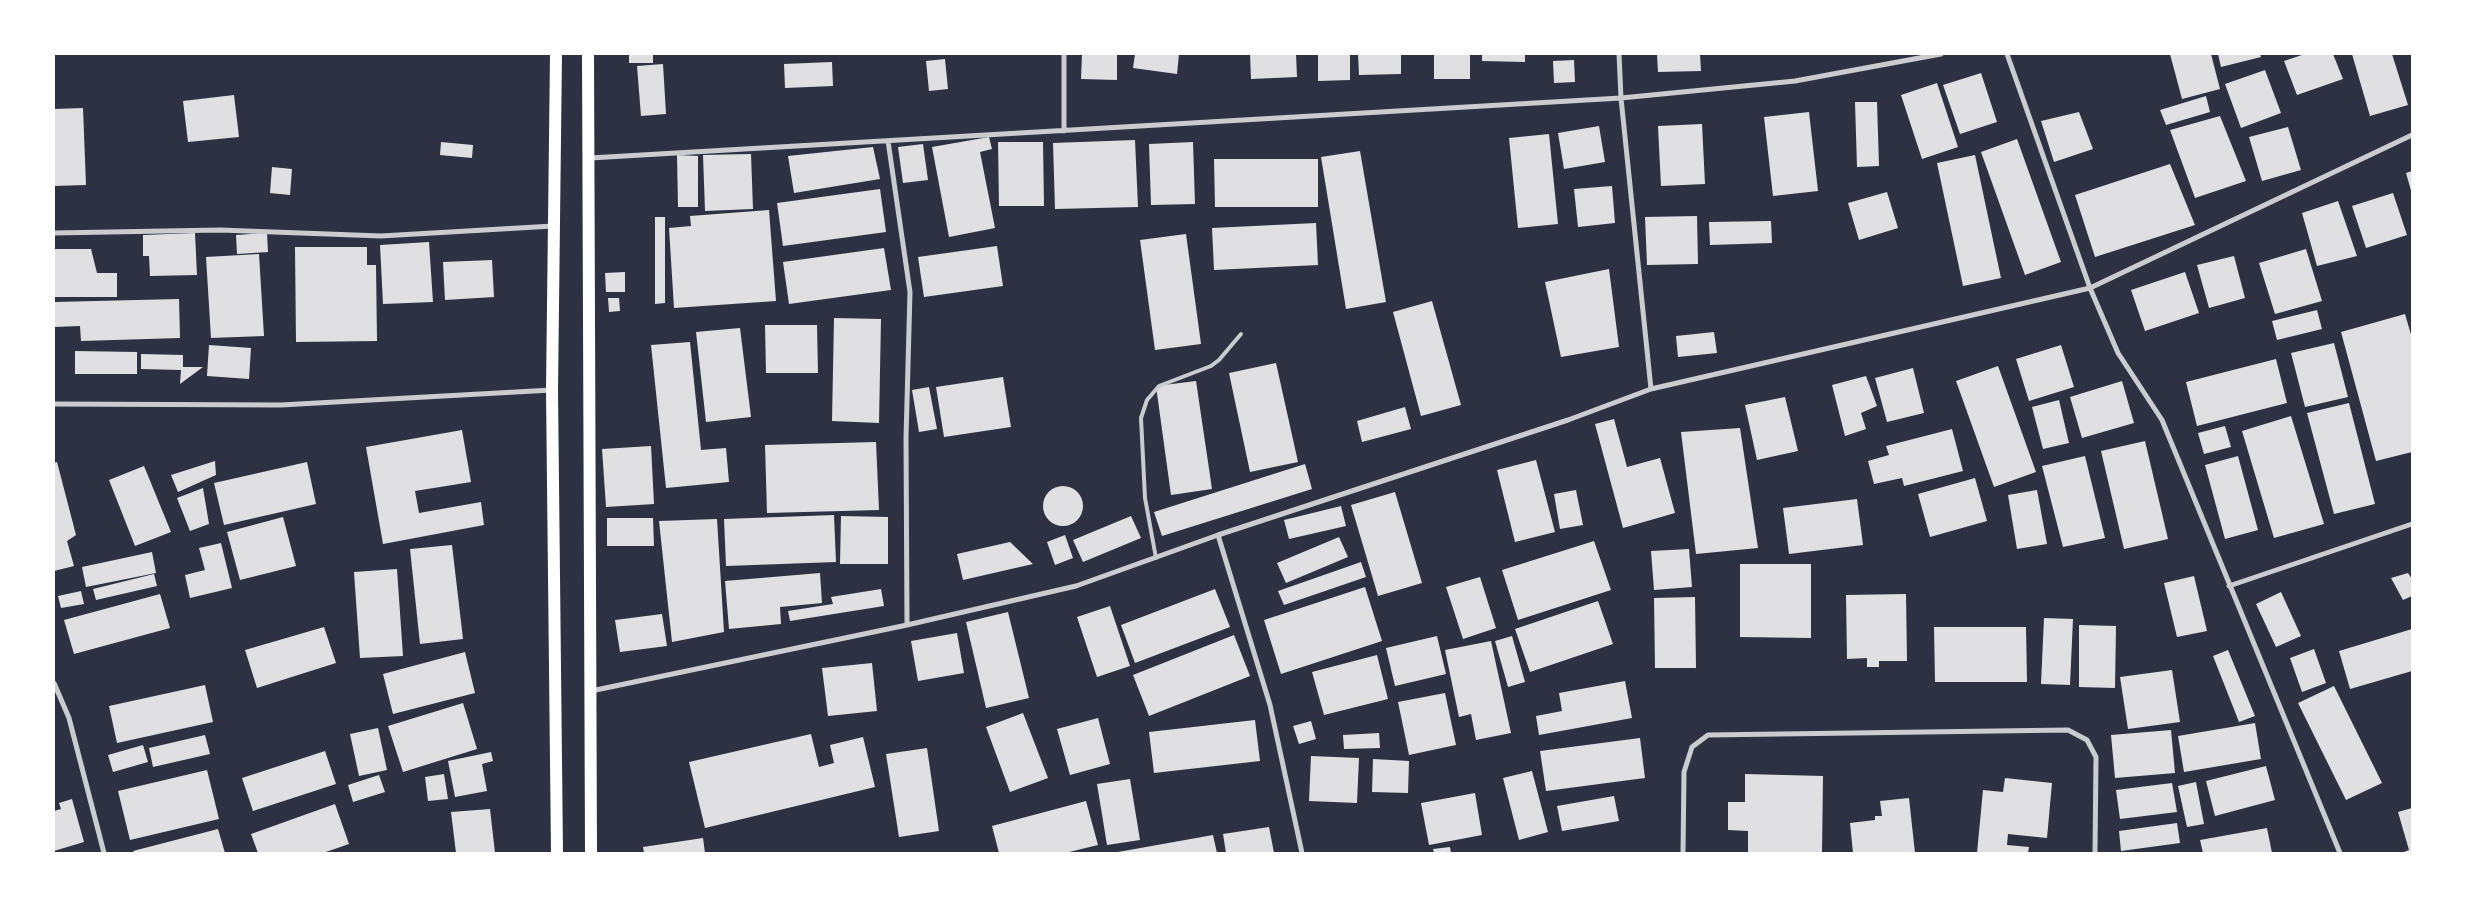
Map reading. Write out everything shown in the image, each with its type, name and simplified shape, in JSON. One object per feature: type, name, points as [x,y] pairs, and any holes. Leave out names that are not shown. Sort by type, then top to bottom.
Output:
[{"type":"main road","points":[[556,54],[552,390],[557,853]]},
{"type":"main road","points":[[588,54],[591,853]]},
{"type":"street","points":[[1064,54],[1064,132]]},
{"type":"street","points":[[1620,54],[1621,98],[1651,389]]},
{"type":"street","points":[[587,158],[1064,132],[1621,98],[1795,81],[1940,54]]},
{"type":"street","points":[[2007,54],[2090,288],[2118,353],[2162,420],[2340,853]]},
{"type":"street","points":[[591,691],[907,625],[1076,586],[1218,535],[1568,420],[1651,389],[2090,288],[2412,135]]},
{"type":"street","points":[[888,141],[910,292],[906,438],[907,625]]},
{"type":"street","points":[[54,233],[220,230],[382,236],[553,226]]},
{"type":"street","points":[[54,404],[281,404],[552,390]]},
{"type":"street","points":[[2229,586],[2412,524]]},
{"type":"street","points":[[1218,535],[1270,705],[1302,853]]},
{"type":"street","points":[[54,684],[68,718],[104,853]]},
{"type":"street","points":[[1683,853],[1684,772],[1692,747],[1708,735],[2068,730],[2087,740],[2096,757],[2096,853]]},
{"type":"lane","points":[[1156,558],[1145,498],[1141,418],[1148,400],[1159,386],[1211,366],[1219,360],[1241,334]]},
{"type":"building","points":[[629,54],[653,54],[653,63],[629,63]]},
{"type":"building","points":[[1082,54],[1117,54],[1117,80],[1081,79]]},
{"type":"building","points":[[1135,54],[1179,54],[1177,74],[1133,68]]},
{"type":"building","points":[[1250,54],[1296,54],[1297,77],[1251,79]]},
{"type":"building","points":[[1318,54],[1350,54],[1350,80],[1318,81]]},
{"type":"building","points":[[1358,54],[1401,54],[1401,74],[1359,75]]},
{"type":"building","points":[[1434,54],[1470,54],[1470,79],[1434,79]]},
{"type":"building","points":[[1482,54],[1525,54],[1525,62],[1482,61]]},
{"type":"building","points":[[1657,54],[1700,54],[1701,71],[1658,72]]},
{"type":"building","points":[[2170,54],[2211,54],[2220,89],[2182,99]]},
{"type":"building","points":[[2218,54],[2260,54],[2261,57],[2221,67]]},
{"type":"building","points":[[2305,54],[2333,54],[2343,79],[2297,95],[2284,61]]},
{"type":"building","points":[[2352,54],[2392,54],[2408,105],[2370,116]]},
{"type":"building","points":[[945,59],[948,89],[929,91],[926,61]]},
{"type":"building","points":[[1574,60],[1575,82],[1554,83],[1553,61]]},
{"type":"building","points":[[832,62],[833,86],[785,88],[784,64]]},
{"type":"building","points":[[663,64],[666,114],[641,116],[637,66]]},
{"type":"building","points":[[2265,70],[2281,113],[2241,128],[2225,84]]},
{"type":"building","points":[[1981,73],[1997,122],[1960,134],[1943,85]]},
{"type":"building","points":[[1937,83],[1958,147],[1922,159],[1901,95]]},
{"type":"building","points":[[234,95],[239,137],[188,142],[183,101]]},
{"type":"building","points":[[2206,96],[2210,112],[2166,125],[2160,110]]},
{"type":"building","points":[[1855,102],[1877,102],[1879,166],[1857,167]]},
{"type":"building","points":[[83,108],[86,185],[54,186],[54,109]]},
{"type":"building","points":[[1809,112],[1818,191],[1773,196],[1764,117]]},
{"type":"building","points":[[2079,112],[2093,149],[2054,162],[2041,121]]},
{"type":"building","points":[[2220,116],[2246,181],[2195,198],[2170,130]]},
{"type":"building","points":[[1702,124],[1705,184],[1661,186],[1658,126]]},
{"type":"building","points":[[1599,126],[1605,162],[1564,169],[1558,133]]},
{"type":"building","points":[[2288,127],[2301,170],[2262,181],[2249,137]]},
{"type":"building","points":[[1549,134],[1558,224],[1518,228],[1509,138]]},
{"type":"building","points":[[989,137],[992,149],[980,152],[995,228],[949,237],[932,147]]},
{"type":"building","points":[[2017,139],[2061,262],[2025,275],[1981,152]]},
{"type":"building","points":[[1135,140],[1138,207],[1055,209],[1053,143]]},
{"type":"building","points":[[441,142],[473,145],[472,158],[440,155]]},
{"type":"building","points":[[998,142],[1043,142],[1044,206],[999,206]]},
{"type":"building","points":[[1193,142],[1195,204],[1151,205],[1149,144]]},
{"type":"building","points":[[923,144],[928,180],[903,183],[898,147]]},
{"type":"building","points":[[873,147],[880,179],[794,193],[788,156]]},
{"type":"building","points":[[1360,151],[1386,302],[1346,309],[1321,157]]},
{"type":"building","points":[[751,154],[753,209],[705,211],[703,155]]},
{"type":"building","points":[[677,155],[698,156],[698,207],[678,207]]},
{"type":"building","points":[[1975,155],[2001,278],[1963,286],[1937,163]]},
{"type":"building","points":[[1214,159],[1318,159],[1318,207],[1215,207]]},
{"type":"building","points":[[2170,164],[2195,225],[2095,257],[2075,195]]},
{"type":"building","points":[[272,167],[292,169],[290,195],[270,193]]},
{"type":"building","points":[[2412,171],[2412,194],[2406,173]]},
{"type":"building","points":[[1612,186],[1615,223],[1578,227],[1574,189]]},
{"type":"building","points":[[880,189],[886,232],[783,246],[777,203]]},
{"type":"building","points":[[1887,192],[1898,228],[1859,240],[1848,203]]},
{"type":"building","points":[[2393,193],[2407,235],[2366,248],[2352,206]]},
{"type":"building","points":[[2338,201],[2357,256],[2317,266],[2302,213]]},
{"type":"building","points":[[769,210],[776,301],[674,308],[669,228],[691,226],[690,216]]},
{"type":"building","points":[[1697,216],[1698,264],[1647,265],[1645,217]]},
{"type":"building","points":[[655,217],[665,217],[665,303],[655,304]]},
{"type":"building","points":[[1771,221],[1772,243],[1710,245],[1709,222]]},
{"type":"building","points":[[1316,223],[1318,265],[1214,270],[1212,228]]},
{"type":"building","points":[[195,233],[197,275],[150,276],[149,256],[143,256],[143,235]]},
{"type":"building","points":[[267,233],[268,252],[237,254],[236,235]]},
{"type":"building","points":[[1186,234],[1201,344],[1155,350],[1140,240]]},
{"type":"building","points":[[429,242],[433,302],[383,304],[380,245]]},
{"type":"building","points":[[997,246],[1003,286],[924,297],[918,257]]},
{"type":"building","points":[[295,247],[367,247],[367,265],[376,265],[377,341],[296,342]]},
{"type":"building","points":[[884,248],[891,290],[789,304],[783,262]]},
{"type":"building","points":[[54,249],[91,249],[97,273],[117,273],[117,297],[54,297]]},
{"type":"building","points":[[2306,249],[2322,301],[2275,314],[2259,263]]},
{"type":"building","points":[[259,254],[264,336],[211,338],[206,257]]},
{"type":"building","points":[[2234,256],[2245,298],[2209,308],[2197,265]]},
{"type":"building","points":[[492,260],[494,297],[445,300],[443,262]]},
{"type":"building","points":[[1609,269],[1619,347],[1561,357],[1545,282]]},
{"type":"building","points":[[625,272],[625,292],[606,292],[605,273]]},
{"type":"building","points":[[2185,272],[2199,313],[2145,331],[2131,290]]},
{"type":"building","points":[[608,298],[619,298],[620,311],[609,312]]},
{"type":"building","points":[[179,299],[180,338],[81,341],[80,326],[54,327],[54,302]]},
{"type":"building","points":[[1432,301],[1461,405],[1421,416],[1393,312]]},
{"type":"building","points":[[2317,310],[2322,329],[2277,340],[2272,321]]},
{"type":"building","points":[[2405,314],[2412,338],[2412,452],[2376,461],[2341,332]]},
{"type":"building","points":[[834,318],[881,319],[879,423],[832,421]]},
{"type":"building","points":[[765,325],[817,325],[818,373],[766,373]]},
{"type":"building","points":[[740,328],[751,417],[706,422],[696,332]]},
{"type":"building","points":[[1714,332],[1717,353],[1678,357],[1676,336]]},
{"type":"building","points":[[690,342],[701,450],[726,448],[729,482],[666,488],[651,345]]},
{"type":"building","points":[[2334,343],[2348,397],[2305,407],[2291,353]]},
{"type":"building","points":[[209,345],[251,348],[249,379],[207,376]]},
{"type":"building","points":[[2061,345],[2074,387],[2029,401],[2016,359]]},
{"type":"building","points":[[75,351],[137,352],[137,374],[75,374]]},
{"type":"building","points":[[141,354],[183,355],[183,367],[203,367],[180,384],[181,370],[141,369]]},
{"type":"building","points":[[2276,359],[2287,403],[2197,426],[2186,382]]},
{"type":"building","points":[[1276,363],[1298,462],[1250,472],[1229,373]]},
{"type":"building","points":[[1998,366],[2036,472],[1994,487],[1956,381]]},
{"type":"building","points":[[1913,368],[1924,413],[1887,422],[1875,378]]},
{"type":"building","points":[[1866,376],[1877,406],[1861,413],[1866,429],[1845,436],[1832,385]]},
{"type":"building","points":[[1003,377],[1011,427],[944,437],[936,387]]},
{"type":"building","points":[[1196,381],[1212,489],[1171,495],[1156,386]]},
{"type":"building","points":[[2122,381],[2134,423],[2082,438],[2070,397]]},
{"type":"building","points":[[929,387],[937,429],[919,432],[912,390]]},
{"type":"building","points":[[1785,397],[1798,451],[1757,460],[1745,405]]},
{"type":"building","points":[[2059,400],[2069,443],[2043,449],[2032,407]]},
{"type":"building","points":[[2349,403],[2375,504],[2334,514],[2307,413]]},
{"type":"building","points":[[1405,407],[1411,429],[1362,442],[1357,421]]},
{"type":"building","points":[[2291,416],[2324,524],[2274,538],[2242,431]]},
{"type":"building","points":[[1614,419],[1627,467],[1660,458],[1675,513],[1623,528],[1595,424]]},
{"type":"building","points":[[2225,426],[2231,447],[2204,454],[2198,433]]},
{"type":"building","points":[[1740,428],[1758,548],[1696,554],[1681,432]]},
{"type":"building","points":[[1952,429],[1963,471],[1904,486],[1902,478],[1874,484],[1868,461],[1889,455],[1886,446]]},
{"type":"building","points":[[462,430],[471,482],[415,491],[419,513],[481,502],[484,525],[383,544],[366,447]]},
{"type":"building","points":[[2145,441],[2168,539],[2124,549],[2101,451]]},
{"type":"building","points":[[876,442],[879,510],[767,513],[765,445]]},
{"type":"building","points":[[651,446],[654,504],[606,507],[602,449]]},
{"type":"building","points":[[2085,456],[2105,538],[2063,547],[2042,466]]},
{"type":"building","points":[[2238,456],[2258,530],[2225,539],[2205,465]]},
{"type":"building","points":[[1536,460],[1555,532],[1515,542],[1497,470]]},
{"type":"building","points":[[215,461],[216,475],[178,492],[171,475]]},
{"type":"building","points":[[57,462],[76,535],[67,541],[74,566],[54,571],[54,463]]},
{"type":"building","points":[[307,462],[316,504],[224,525],[214,483]]},
{"type":"building","points":[[1305,464],[1312,489],[1162,536],[1154,512]]},
{"type":"building","points":[[144,466],[171,532],[135,546],[109,480]]},
{"type":"building","points":[[1975,478],[1987,521],[1930,537],[1918,494]]},
{"type":"building","points":[[1059,486],[1067,486],[1074,489],[1080,495],[1083,506],[1080,517],[1074,523],[1067,526],[1059,526],[1052,523],[1046,517],[1043,510],[1043,502],[1046,495],[1052,489]]},
{"type":"building","points":[[203,488],[209,524],[190,531],[177,498]]},
{"type":"building","points":[[1576,490],[1583,525],[1560,529],[1554,494]]},
{"type":"building","points":[[2037,490],[2047,544],[2017,549],[2008,495]]},
{"type":"building","points":[[1395,492],[1422,583],[1378,596],[1351,505]]},
{"type":"building","points":[[1857,499],[1863,545],[1789,554],[1783,508]]},
{"type":"building","points":[[1341,506],[1346,526],[1289,539],[1284,520]]},
{"type":"building","points":[[834,515],[836,562],[726,566],[724,519]]},
{"type":"building","points":[[841,516],[888,517],[888,564],[840,564]]},
{"type":"building","points":[[1131,516],[1141,538],[1083,562],[1073,540]]},
{"type":"building","points":[[283,517],[296,566],[240,580],[227,532]]},
{"type":"building","points":[[607,518],[653,518],[654,546],[607,546]]},
{"type":"building","points":[[717,519],[724,632],[672,642],[659,521]]},
{"type":"building","points":[[1065,535],[1073,558],[1055,565],[1047,542]]},
{"type":"building","points":[[1339,537],[1348,557],[1286,583],[1277,563]]},
{"type":"building","points":[[1594,541],[1611,590],[1518,620],[1502,570]]},
{"type":"building","points":[[1010,542],[1033,564],[963,580],[957,554]]},
{"type":"building","points":[[221,543],[232,588],[190,598],[185,575],[205,570],[199,548]]},
{"type":"building","points":[[452,545],[463,639],[420,644],[410,549]]},
{"type":"building","points":[[1689,549],[1692,587],[1654,590],[1651,551]]},
{"type":"building","points":[[152,552],[156,573],[86,587],[82,567]]},
{"type":"building","points":[[1361,562],[1366,577],[1284,605],[1278,591]]},
{"type":"building","points":[[1740,564],[1811,564],[1811,638],[1740,637]]},
{"type":"building","points":[[397,569],[403,656],[360,658],[354,572]]},
{"type":"building","points":[[820,573],[822,603],[780,607],[781,624],[729,629],[725,581]]},
{"type":"building","points":[[2408,573],[2412,579],[2412,596],[2403,600],[2391,578]]},
{"type":"building","points":[[154,574],[157,586],[96,600],[93,589]]},
{"type":"building","points":[[2194,576],[2207,631],[2177,637],[2164,583]]},
{"type":"building","points":[[1480,577],[1496,628],[1463,639],[1446,587]]},
{"type":"building","points":[[1365,587],[1382,641],[1281,674],[1264,620]]},
{"type":"building","points":[[881,589],[884,606],[790,621],[788,611],[833,604],[831,597]]},
{"type":"building","points":[[1215,589],[1230,627],[1135,663],[1121,625]]},
{"type":"building","points":[[81,591],[84,604],[61,608],[58,596]]},
{"type":"building","points":[[2281,592],[2301,636],[2276,647],[2256,604]]},
{"type":"building","points":[[160,594],[170,628],[74,654],[64,620]]},
{"type":"building","points":[[1906,594],[1907,661],[1879,661],[1879,667],[1867,667],[1867,658],[1847,659],[1846,595]]},
{"type":"building","points":[[1695,597],[1696,668],[1655,668],[1654,598]]},
{"type":"building","points":[[1598,601],[1613,644],[1530,672],[1515,629]]},
{"type":"building","points":[[1110,606],[1130,666],[1097,677],[1077,617]]},
{"type":"building","points":[[1008,612],[1029,698],[986,708],[966,622]]},
{"type":"building","points":[[662,614],[667,646],[620,652],[615,620]]},
{"type":"building","points":[[2044,618],[2073,619],[2070,685],[2041,684]]},
{"type":"building","points":[[2079,625],[2116,626],[2115,688],[2079,687]]},
{"type":"building","points":[[324,627],[336,663],[257,688],[245,650]]},
{"type":"building","points":[[1934,627],[2026,627],[2027,682],[1935,682]]},
{"type":"building","points":[[2412,629],[2412,671],[2350,689],[2339,651]]},
{"type":"building","points":[[957,633],[964,673],[918,681],[911,641]]},
{"type":"building","points":[[1234,635],[1250,676],[1149,716],[1133,675]]},
{"type":"building","points":[[1437,636],[1446,674],[1395,686],[1386,648]]},
{"type":"building","points":[[1512,636],[1525,682],[1508,687],[1495,641]]},
{"type":"building","points":[[1491,641],[1511,733],[1476,740],[1471,714],[1459,717],[1445,650]]},
{"type":"building","points":[[2314,649],[2326,683],[2302,692],[2290,658]]},
{"type":"building","points":[[2228,650],[2255,716],[2239,722],[2213,656]]},
{"type":"building","points":[[465,652],[475,693],[393,714],[383,674]]},
{"type":"building","points":[[1377,655],[1388,699],[1324,715],[1312,672]]},
{"type":"building","points":[[872,663],[877,711],[828,716],[822,668]]},
{"type":"building","points":[[2172,670],[2180,722],[2128,729],[2120,677]]},
{"type":"building","points":[[1625,681],[1632,718],[1539,735],[1536,716],[1562,711],[1559,693]]},
{"type":"building","points":[[205,685],[213,722],[117,743],[109,706]]},
{"type":"building","points":[[2334,686],[2382,783],[2346,800],[2298,703]]},
{"type":"building","points":[[1445,693],[1456,745],[1409,755],[1398,702]]},
{"type":"building","points":[[463,703],[477,749],[403,772],[388,726]]},
{"type":"building","points":[[1023,713],[1048,778],[1010,792],[986,727]]},
{"type":"building","points":[[1098,718],[1110,764],[1070,775],[1057,729]]},
{"type":"building","points":[[1255,720],[1260,761],[1154,773],[1149,732]]},
{"type":"building","points":[[1311,721],[1316,739],[1299,744],[1293,726]]},
{"type":"building","points":[[2255,723],[2261,759],[2184,772],[2178,736]]},
{"type":"building","points":[[378,728],[387,770],[359,776],[350,734]]},
{"type":"building","points":[[2171,730],[2175,773],[2115,778],[2111,735]]},
{"type":"building","points":[[1379,733],[1380,748],[1344,749],[1343,735]]},
{"type":"building","points":[[811,734],[819,767],[834,763],[830,745],[863,737],[875,787],[705,828],[689,762]]},
{"type":"building","points":[[205,735],[210,754],[153,767],[149,748]]},
{"type":"building","points":[[1640,738],[1645,778],[1546,791],[1540,751]]},
{"type":"building","points":[[143,745],[148,762],[113,772],[108,755]]},
{"type":"building","points":[[927,748],[939,831],[899,837],[886,754]]},
{"type":"building","points":[[325,751],[336,784],[253,811],[242,778]]},
{"type":"building","points":[[491,752],[493,761],[482,764],[487,791],[455,797],[448,761]]},
{"type":"building","points":[[1311,756],[1359,758],[1357,803],[1309,801]]},
{"type":"building","points":[[1373,759],[1409,761],[1408,793],[1372,792]]},
{"type":"building","points":[[2266,766],[2275,800],[2215,816],[2206,781]]},
{"type":"building","points":[[207,770],[219,819],[130,840],[118,791]]},
{"type":"building","points":[[1532,771],[1548,832],[1519,840],[1503,778]]},
{"type":"building","points":[[444,774],[448,799],[428,801],[425,777]]},
{"type":"building","points":[[1745,774],[1823,776],[1822,853],[1748,853],[1748,831],[1728,830],[1728,802],[1745,802]]},
{"type":"building","points":[[379,775],[385,792],[353,802],[348,785]]},
{"type":"building","points":[[2005,778],[2052,783],[2047,838],[2008,834],[2007,845],[2029,847],[2028,853],[1977,853],[1983,790],[2003,792]]},
{"type":"building","points":[[1130,779],[1140,840],[1107,845],[1097,784]]},
{"type":"building","points":[[2196,782],[2204,824],[2187,827],[2178,786]]},
{"type":"building","points":[[2172,783],[2177,812],[2120,819],[2116,790]]},
{"type":"building","points":[[1475,793],[1482,835],[1429,845],[1421,803]]},
{"type":"building","points":[[1614,796],[1619,821],[1562,831],[1557,806]]},
{"type":"building","points":[[1909,798],[1915,853],[1853,853],[1850,823],[1875,820],[1875,816],[1882,816],[1880,801]]},
{"type":"building","points":[[72,799],[84,842],[54,851],[54,811],[61,809],[59,803]]},
{"type":"building","points":[[1086,801],[1098,845],[1065,853],[999,853],[992,826]]},
{"type":"building","points":[[335,804],[349,844],[323,853],[258,853],[251,834]]},
{"type":"building","points":[[2412,808],[2412,853],[2401,853],[2409,850],[2398,812]]},
{"type":"building","points":[[490,809],[495,853],[456,853],[451,812]]},
{"type":"building","points":[[2177,823],[2180,843],[2121,851],[2119,831]]},
{"type":"building","points":[[1269,827],[1274,853],[1226,853],[1223,834]]},
{"type":"building","points":[[2267,828],[2272,853],[2203,853],[2200,840]]},
{"type":"building","points":[[218,829],[225,853],[134,853],[133,851]]},
{"type":"building","points":[[1213,835],[1217,853],[1118,853],[1118,852]]},
{"type":"building","points":[[703,838],[705,853],[644,853],[643,847]]},
{"type":"building","points":[[1450,847],[1451,853],[1434,853],[1433,849]]}]
